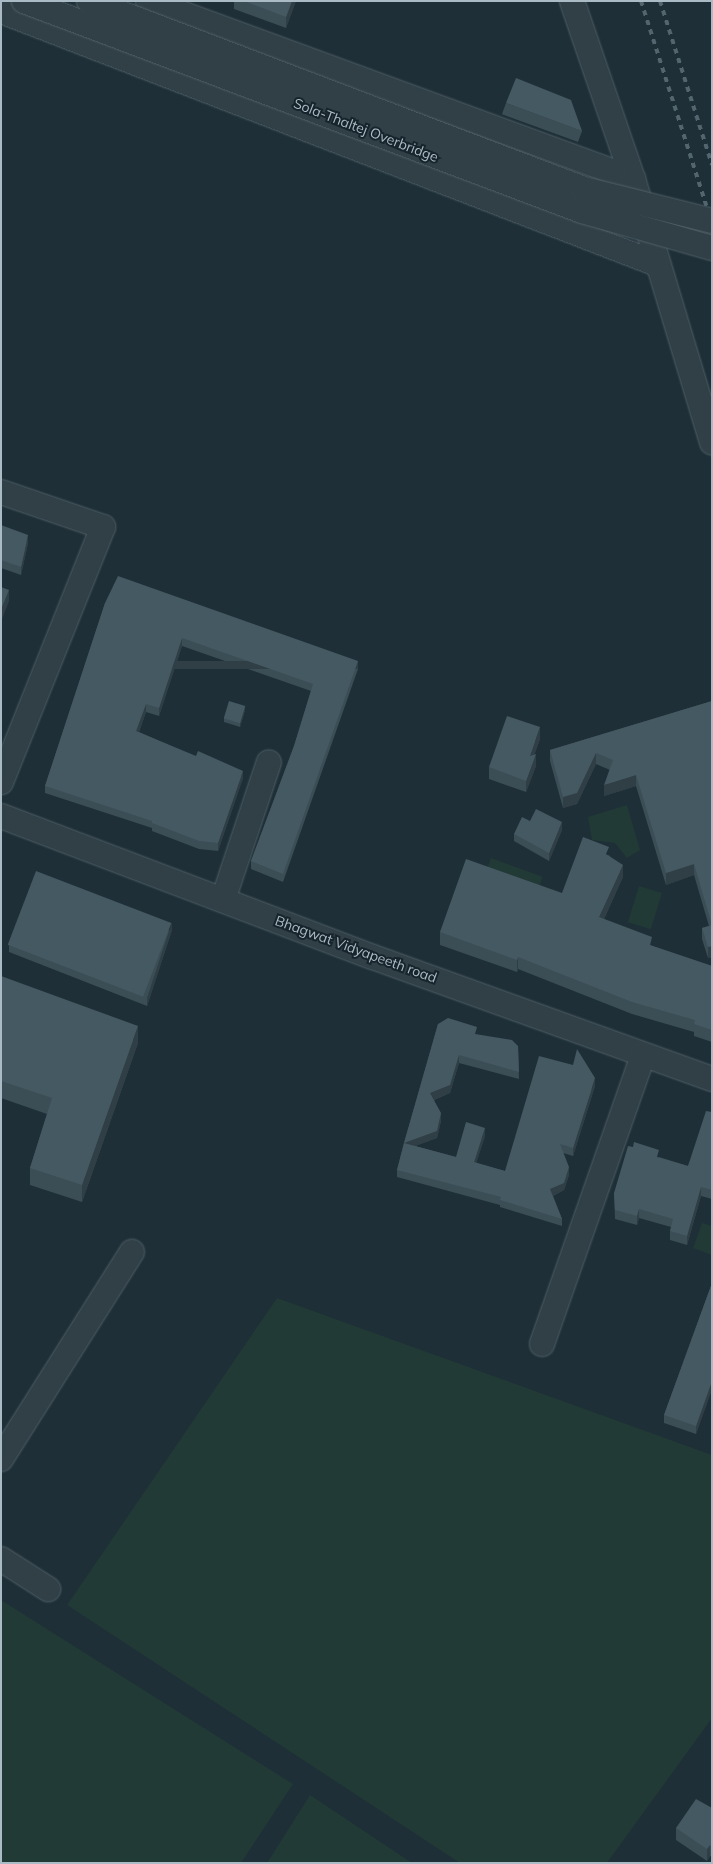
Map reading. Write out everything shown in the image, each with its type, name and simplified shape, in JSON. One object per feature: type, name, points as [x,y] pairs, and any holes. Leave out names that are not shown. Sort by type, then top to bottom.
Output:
[{"type":"street","name":"Sola-Thaltej Overbridge","points":[[24,1],[582,211],[712,248]]},
{"type":"street","name":"Sola-Thaltej Overbridge","points":[[89,1],[584,189],[712,221]]},
{"type":"street","points":[[148,1],[633,179]]},
{"type":"street","points":[[572,1],[633,179],[712,442]]},
{"type":"street","points":[[1,11],[657,264]]},
{"type":"street","points":[[1,492],[103,527],[1,782]]},
{"type":"street","points":[[223,900],[269,762]]},
{"type":"street","name":"Bhagwat Vidyapeeth road","points":[[1,816],[223,900],[712,1079]]},
{"type":"street","points":[[542,1344],[643,1055]]},
{"type":"street","points":[[1,1459],[132,1252]]},
{"type":"street","points":[[1,1559],[48,1589]]},
{"type":"green space","points":[[627,805],[640,850],[627,858],[615,843],[592,840],[588,817]]},
{"type":"green space","points":[[491,858],[543,877],[536,895],[485,876]]},
{"type":"green space","points":[[639,886],[662,893],[651,929],[628,922]]},
{"type":"green space","points":[[702,1223],[712,1226],[712,1255],[693,1248]]},
{"type":"green space","points":[[277,1298],[712,1455],[712,1718],[607,1863],[460,1863],[67,1605]]},
{"type":"green space","points":[[1,1600],[293,1784],[241,1863],[1,1863]]},
{"type":"green space","points":[[310,1795],[412,1863],[267,1863]]},
{"type":"building","points":[[244,1],[292,1],[286,17]]},
{"type":"building","points":[[516,78],[571,100],[582,131],[506,103]]},
{"type":"building","points":[[1,525],[28,535],[21,567],[1,560]]},
{"type":"building","points":[[118,576],[358,661],[283,874],[251,861],[294,746],[313,684],[182,638],[159,708],[146,704],[136,731],[196,756],[198,751],[243,771],[218,843],[199,841],[152,823],[152,821],[45,786],[105,603]]},
{"type":"building","points":[[1,587],[9,590],[1,610]]},
{"type":"building","points":[[229,701],[245,706],[240,723],[224,718]]},
{"type":"building","points":[[712,701],[712,925],[694,864],[666,873],[636,775],[604,785],[613,760],[596,753],[577,793],[563,797],[550,750]]},
{"type":"building","points":[[507,716],[540,727],[530,756],[536,754],[526,781],[489,767]]},
{"type":"building","points":[[536,809],[562,822],[549,853],[514,834],[522,817],[530,821]]},
{"type":"building","points":[[583,837],[609,847],[606,854],[623,865],[599,917],[652,937],[650,945],[712,966],[712,1030],[694,1024],[695,1020],[632,1002],[518,957],[517,960],[440,932],[466,859],[562,893]]},
{"type":"building","points":[[36,871],[171,923],[143,997],[8,945]]},
{"type":"building","points":[[712,925],[712,946],[708,947],[702,928]]},
{"type":"building","points":[[1,976],[138,1026],[82,1185],[30,1168],[52,1098],[1,1081]]},
{"type":"building","points":[[448,1018],[477,1027],[475,1034],[512,1040],[518,1046],[519,1072],[459,1055],[450,1085],[430,1093],[441,1113],[437,1131],[404,1143],[438,1024]]},
{"type":"building","points":[[577,1049],[595,1078],[573,1148],[560,1144],[569,1167],[564,1183],[550,1189],[562,1219],[500,1200],[501,1197],[397,1170],[404,1143],[456,1157],[466,1122],[485,1128],[474,1162],[505,1171],[539,1056],[573,1065]]},
{"type":"building","points":[[706,1111],[712,1112],[712,1190],[701,1187],[687,1236],[670,1231],[673,1219],[639,1209],[637,1216],[615,1210],[614,1193],[628,1146],[633,1147],[634,1142],[659,1150],[657,1157],[688,1166]]},
{"type":"building","points":[[712,1283],[712,1381],[696,1426],[664,1415]]},
{"type":"building","points":[[696,1799],[712,1808],[712,1846],[710,1845],[707,1849],[676,1828]]},
{"type":"railway","points":[[641,1],[712,224]]},
{"type":"railway","points":[[660,1],[712,165]]}]
